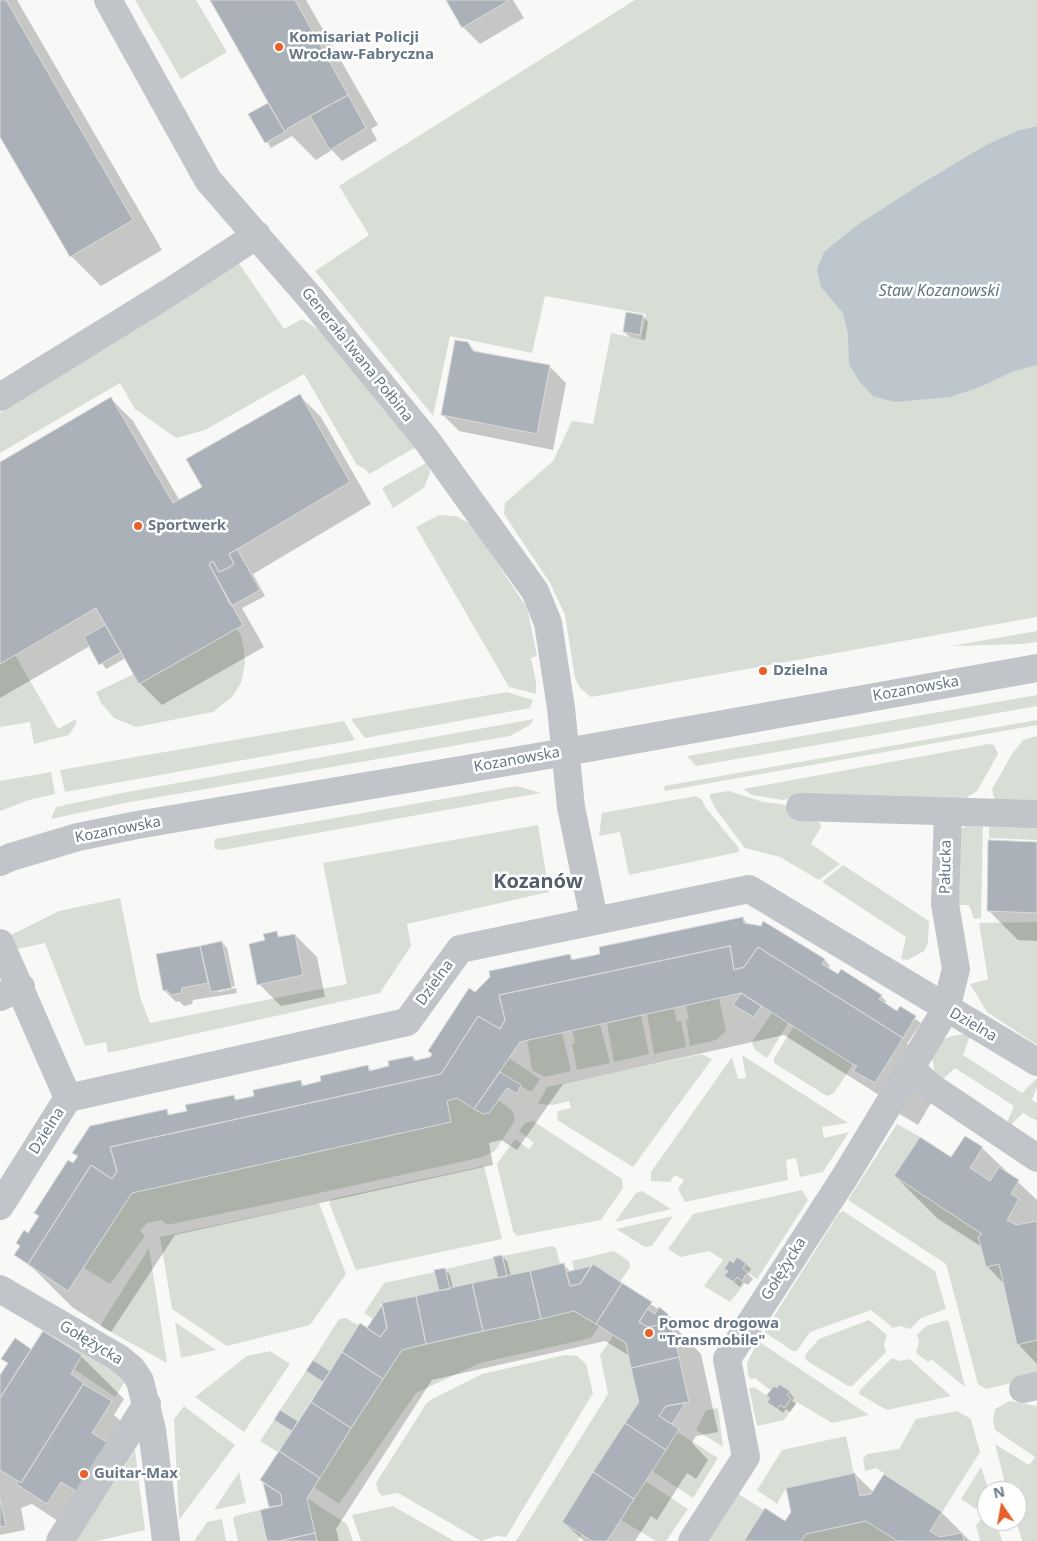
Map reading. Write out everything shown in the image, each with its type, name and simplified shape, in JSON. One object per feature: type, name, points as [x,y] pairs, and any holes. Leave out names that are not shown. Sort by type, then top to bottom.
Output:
[{"type":"street","name":"Generała Iwana Połbina","points":[[108,0],[203,173],[257,235],[425,438],[535,591],[548,623],[566,752],[572,813],[594,919]]},
{"type":"street","points":[[0,397],[170,292],[257,235]]},
{"type":"street","name":"Kozanowska","points":[[0,862],[11,856],[78,837],[128,827],[566,752],[1037,668]]},
{"type":"street","points":[[800,807],[948,813],[1037,814]]},
{"type":"street","name":"Pałucka","points":[[946,1009],[956,969],[946,904],[948,813]]},
{"type":"street","name":"Dzielna","points":[[0,1206],[68,1098],[407,1022],[460,949],[594,919],[749,889],[1037,1062]]},
{"type":"street","points":[[0,943],[10,992],[68,1098]]},
{"type":"street","name":"Gołężycka","points":[[692,1541],[746,1457],[727,1359],[846,1175],[946,1009]]},
{"type":"street","points":[[908,1072],[1037,1158]]},
{"type":"street","name":"Gołężycka","points":[[0,1289],[119,1358],[132,1369],[140,1381],[152,1430],[166,1541]]},
{"type":"street","points":[[60,1541],[147,1404]]},
{"type":"shaded area","points":[[135,0],[196,0],[227,52],[181,79]]},
{"type":"shaded area","points":[[635,0],[1037,0],[1037,617],[591,697],[580,688],[575,678],[565,615],[550,583],[504,514],[505,503],[553,461],[572,421],[593,424],[611,333],[641,339],[646,314],[545,296],[532,353],[450,336],[433,416],[315,271],[369,235],[339,186]]},
{"type":"shaded area","points":[[238,262],[284,329],[302,319],[321,331],[416,447],[369,474],[365,469],[357,465],[304,374],[205,430],[176,438],[135,409],[120,383],[0,453],[0,413]]},
{"type":"shaded area","points":[[428,462],[430,473],[424,488],[393,508],[382,488]]},
{"type":"shaded area","points":[[439,515],[456,516],[472,525],[527,608],[537,656],[531,658],[536,682],[536,694],[509,687],[416,527]]},
{"type":"shaded area","points":[[236,629],[241,635],[244,651],[245,663],[241,683],[232,697],[213,712],[136,727],[114,718],[101,703],[96,692],[134,674],[140,684]]},
{"type":"shaded area","points":[[1037,631],[1037,642],[951,646]]},
{"type":"shaded area","points":[[15,655],[58,729],[76,719],[76,724],[69,735],[34,744],[30,722],[0,727],[0,664]]},
{"type":"shaded area","points":[[507,692],[533,700],[530,708],[365,738],[351,719]]},
{"type":"shaded area","points":[[1037,695],[1037,706],[892,732],[696,766],[687,756]]},
{"type":"shaded area","points":[[534,719],[530,725],[510,736],[125,803],[51,819],[56,807],[122,793]]},
{"type":"shaded area","points":[[1037,720],[1037,725],[665,791],[664,786]]},
{"type":"shaded area","points":[[344,721],[355,740],[65,792],[60,770]]},
{"type":"shaded area","points":[[1037,736],[1037,804],[995,800],[992,789],[1012,754],[1023,740]]},
{"type":"shaded area","points":[[989,744],[994,745],[998,754],[977,791],[966,798],[792,798],[783,800],[752,795],[743,789]]},
{"type":"shaded area","points":[[51,772],[55,794],[29,800],[0,811],[0,781]]},
{"type":"shaded area","points":[[516,786],[541,793],[222,850],[215,849],[214,845],[215,839]]},
{"type":"shaded area","points":[[729,791],[763,802],[794,808],[793,820],[819,822],[821,827],[811,844],[840,864],[819,880],[780,857],[745,848],[715,808],[710,797],[710,794]]},
{"type":"shaded area","points":[[696,796],[702,800],[706,808],[738,847],[739,852],[629,875],[620,832],[599,836],[602,813]]},
{"type":"shaded area","points":[[538,825],[549,892],[407,924],[411,946],[380,993],[108,1053],[106,1042],[85,1046],[45,943],[17,949],[11,935],[59,911],[120,898],[140,997],[150,1023],[347,984],[323,863]]},
{"type":"shaded area","points":[[983,825],[981,918],[974,919],[969,905],[954,905],[960,829],[967,826]]},
{"type":"shaded area","points":[[989,825],[1037,827],[1037,840],[989,838]]},
{"type":"shaded area","points":[[843,865],[929,921],[928,942],[924,951],[908,960],[901,959],[906,937],[822,882]]},
{"type":"shaded area","points":[[1037,922],[1037,1045],[987,1012],[970,984],[988,979],[979,923]]},
{"type":"shaded area","points":[[719,998],[726,1031],[716,1040],[690,1046],[686,1020],[689,1020],[686,1005]]},
{"type":"shaded area","points":[[674,1008],[677,1022],[681,1021],[686,1047],[654,1054],[647,1014]]},
{"type":"shaded area","points":[[772,1013],[788,1023],[767,1058],[754,1049],[752,1042]]},
{"type":"shaded area","points":[[641,1015],[649,1054],[614,1062],[607,1023]]},
{"type":"shaded area","points":[[600,1024],[610,1063],[577,1070],[572,1044],[575,1043],[572,1030]]},
{"type":"shaded area","points":[[794,1026],[853,1064],[834,1093],[827,1096],[774,1063],[774,1058]]},
{"type":"shaded area","points":[[562,1032],[571,1071],[544,1077],[532,1070],[527,1040]]},
{"type":"shaded area","points":[[963,1034],[970,1036],[963,1055],[1022,1093],[1037,1078],[1037,1087],[1032,1100],[1037,1103],[1037,1121],[1023,1113],[1009,1127],[1006,1125],[1014,1106],[955,1068],[940,1082],[935,1075],[932,1057],[941,1041],[948,1037]]},
{"type":"shaded area","points":[[702,1054],[712,1059],[633,1167],[557,1120],[558,1111],[571,1108],[569,1101],[553,1105],[538,1104],[547,1087]]},
{"type":"shaded area","points":[[742,1055],[848,1123],[822,1127],[824,1138],[849,1132],[823,1172],[800,1177],[796,1158],[786,1160],[788,1180],[685,1202],[678,1189],[684,1180],[675,1175],[670,1182],[651,1181],[651,1172],[732,1057],[738,1079],[746,1078]]},
{"type":"shaded area","points":[[509,1058],[540,1079],[532,1091],[529,1091],[500,1072]]},
{"type":"shaded area","points":[[457,1098],[483,1114],[489,1113],[498,1100],[513,1111],[515,1120],[495,1151],[483,1157],[167,1225],[162,1220],[147,1223],[140,1231],[145,1236],[110,1284],[84,1268],[132,1193],[451,1122],[447,1101]]},
{"type":"shaded area","points":[[533,1121],[622,1179],[623,1188],[601,1220],[517,1236],[513,1231],[497,1164],[515,1139],[529,1149],[534,1143],[519,1131],[525,1123]]},
{"type":"shaded area","points":[[897,1124],[920,1137],[894,1176],[982,1234],[978,1236],[986,1267],[999,1264],[1017,1345],[1037,1340],[1037,1377],[986,1389],[978,1384],[946,1264],[848,1200]]},
{"type":"shaded area","points":[[484,1166],[502,1239],[356,1270],[329,1203],[331,1199]]},
{"type":"shaded area","points":[[802,1190],[808,1200],[757,1279],[743,1269],[746,1263],[737,1257],[733,1263],[730,1261],[724,1268],[728,1271],[725,1277],[734,1282],[737,1277],[745,1283],[730,1302],[704,1286],[723,1260],[709,1251],[680,1257],[668,1249],[693,1214]]},
{"type":"shaded area","points":[[642,1191],[671,1209],[615,1222],[636,1193]]},
{"type":"shaded area","points":[[319,1203],[346,1274],[310,1325],[227,1346],[172,1309],[160,1237]]},
{"type":"shaded area","points":[[843,1211],[935,1271],[946,1309],[921,1318],[910,1329],[900,1326],[893,1328],[871,1310],[810,1332],[797,1351],[793,1351],[764,1332],[839,1213]]},
{"type":"shaded area","points":[[673,1216],[652,1246],[645,1247],[616,1229]]},
{"type":"shaded area","points":[[552,1246],[556,1248],[560,1264],[507,1276],[503,1256]]},
{"type":"shaded area","points":[[149,1248],[167,1363],[100,1326]]},
{"type":"shaded area","points":[[614,1251],[629,1261],[630,1267],[620,1282],[593,1265],[574,1270],[572,1261]]},
{"type":"shaded area","points":[[493,1258],[498,1278],[450,1289],[446,1269]]},
{"type":"shaded area","points":[[435,1272],[439,1291],[382,1303],[373,1319],[364,1313],[384,1283]]},
{"type":"shaded area","points":[[574,1311],[599,1326],[591,1338],[480,1363],[416,1393],[339,1504],[314,1487],[402,1350]]},
{"type":"shaded area","points":[[346,1318],[359,1326],[330,1371],[313,1360],[339,1319]]},
{"type":"shaded area","points":[[869,1320],[887,1335],[884,1345],[886,1352],[852,1386],[848,1386],[806,1360],[805,1355],[819,1339]]},
{"type":"shaded area","points":[[947,1320],[965,1387],[931,1359],[928,1362],[916,1353],[919,1342],[917,1335],[926,1326]]},
{"type":"shaded area","points":[[32,1322],[123,1375],[124,1383],[115,1397],[74,1369],[82,1355],[33,1325]]},
{"type":"shaded area","points":[[175,1322],[216,1350],[181,1358]]},
{"type":"shaded area","points":[[613,1336],[626,1343],[639,1402],[562,1521],[582,1534],[578,1541],[516,1541],[608,1394],[600,1355]]},
{"type":"shaded area","points":[[758,1341],[869,1415],[832,1423],[797,1402],[784,1420],[757,1426],[749,1388],[754,1387],[785,1408],[791,1398],[787,1395],[789,1391],[780,1384],[777,1388],[774,1386],[770,1390],[755,1378],[751,1379],[748,1376],[747,1363]]},
{"type":"shaded area","points":[[270,1351],[290,1364],[244,1432],[195,1397],[247,1356]]},
{"type":"shaded area","points":[[565,1355],[577,1356],[586,1364],[593,1393],[506,1537],[497,1536],[481,1541],[398,1493],[382,1496],[378,1491],[376,1483],[426,1404],[432,1399],[482,1374]]},
{"type":"shaded area","points":[[892,1358],[900,1361],[910,1359],[951,1396],[887,1410],[859,1394],[860,1390]]},
{"type":"shaded area","points":[[306,1371],[323,1382],[298,1421],[280,1410]]},
{"type":"shaded area","points":[[1010,1401],[1037,1406],[1037,1541],[1022,1541],[1019,1531],[1027,1531],[1027,1481],[1004,1481],[995,1444],[1029,1465],[1035,1457],[995,1430],[993,1419],[995,1409]]},
{"type":"shaded area","points":[[184,1406],[235,1445],[179,1520],[174,1419]]},
{"type":"shaded area","points":[[718,1408],[723,1447],[696,1430],[706,1410]]},
{"type":"shaded area","points":[[957,1411],[971,1419],[980,1452],[942,1512],[876,1468],[865,1471],[863,1459],[867,1454],[899,1449],[916,1419]]},
{"type":"shaded area","points":[[274,1420],[292,1431],[278,1452],[260,1441]]},
{"type":"shaded area","points":[[677,1432],[718,1458],[693,1498],[652,1471]]},
{"type":"shaded area","points":[[846,1436],[854,1474],[786,1488],[777,1504],[757,1490],[782,1450]]},
{"type":"shaded area","points":[[135,1450],[145,1530],[97,1541],[76,1541]]},
{"type":"shaded area","points":[[981,1467],[986,1481],[977,1481],[977,1508],[976,1509],[961,1499]]},
{"type":"shaded area","points":[[239,1472],[246,1503],[214,1510]]},
{"type":"shaded area","points":[[645,1481],[688,1509],[666,1541],[656,1541],[621,1520]]},
{"type":"shaded area","points":[[737,1493],[764,1510],[744,1541],[708,1541]]},
{"type":"shaded area","points":[[307,1498],[347,1524],[353,1541],[317,1541]]},
{"type":"shaded area","points":[[393,1506],[454,1541],[361,1541],[352,1515]]},
{"type":"shaded area","points":[[260,1510],[267,1541],[238,1541],[233,1519],[235,1516]]},
{"type":"shaded area","points":[[222,1519],[226,1541],[194,1541],[207,1522]]},
{"type":"shaded area","points":[[866,1521],[897,1541],[801,1541],[806,1534]]},
{"type":"shaded area","points":[[978,1531],[999,1531],[1002,1541],[980,1541]]},
{"type":"water","name":"Staw Kozanowski","points":[[1037,126],[1037,365],[1014,371],[980,387],[950,397],[894,402],[873,396],[859,381],[849,364],[848,334],[843,313],[821,287],[817,269],[824,252],[856,226],[986,145],[1017,131]]},
{"type":"building","points":[[0,0],[6,0],[133,220],[70,257],[0,137]]},
{"type":"building","name":"Komisariat Policji Wrocław-Fabryczna","points":[[210,0],[295,0],[348,95],[288,128],[285,132]]},
{"type":"building","points":[[446,0],[507,0],[508,1],[462,28]]},
{"type":"building","points":[[348,95],[366,128],[330,150],[310,116]]},
{"type":"building","points":[[268,103],[285,132],[265,143],[248,114]]},
{"type":"building","points":[[626,312],[643,315],[640,335],[623,332]]},
{"type":"building","points":[[455,340],[468,342],[473,351],[550,365],[537,434],[441,415]]},
{"type":"building","name":"Sportwerk","points":[[300,394],[350,482],[229,554],[234,564],[228,568],[219,572],[213,561],[209,564],[243,625],[139,684],[96,608],[0,664],[0,462],[111,397],[173,503],[202,487],[186,459]]},
{"type":"building","points":[[237,549],[260,590],[231,606],[209,564],[213,561],[219,572],[228,568],[234,564],[229,554]]},
{"type":"building","points":[[105,625],[121,652],[99,665],[84,637]]},
{"type":"building","points":[[988,840],[1037,842],[1037,913],[987,911]]},
{"type":"building","points":[[743,917],[744,923],[761,926],[763,921],[825,959],[822,964],[838,974],[841,969],[882,995],[879,999],[897,1011],[900,1006],[916,1016],[903,1038],[758,947],[744,967],[734,970],[730,946],[499,995],[505,1020],[500,1029],[478,1016],[441,1074],[110,1147],[117,1171],[112,1179],[91,1165],[28,1264],[14,1255],[20,1246],[16,1243],[24,1230],[28,1233],[39,1216],[34,1213],[68,1160],[73,1163],[78,1156],[72,1153],[90,1126],[167,1109],[168,1115],[187,1111],[185,1105],[234,1095],[235,1100],[254,1096],[253,1090],[301,1080],[302,1086],[321,1081],[320,1076],[368,1065],[369,1071],[389,1066],[388,1061],[413,1056],[414,1061],[430,1057],[432,1054],[428,1051],[469,988],[475,992],[490,977],[489,971],[570,954],[571,960],[600,954],[599,947]]},
{"type":"building","points":[[277,931],[278,937],[295,934],[303,975],[257,985],[249,944],[265,940],[263,934]]},
{"type":"building","points":[[222,941],[232,988],[211,992],[200,946]]},
{"type":"building","points":[[200,946],[208,983],[182,988],[181,993],[171,995],[167,990],[163,991],[156,954]]},
{"type":"building","points":[[730,946],[734,970],[744,967],[758,947],[903,1038],[875,1083],[853,1071],[857,1066],[741,993],[520,1042],[474,1109],[457,1098],[447,1101],[451,1122],[132,1193],[68,1291],[28,1264],[91,1165],[112,1179],[117,1171],[110,1147],[441,1074],[478,1016],[500,1029],[505,1020],[499,995]]},
{"type":"building","points":[[741,993],[761,1006],[754,1017],[733,1005]]},
{"type":"building","points":[[500,1072],[521,1085],[517,1094],[507,1088],[489,1113],[483,1114],[474,1109]]},
{"type":"building","points":[[965,1136],[983,1147],[970,1168],[990,1181],[999,1167],[1019,1180],[1011,1194],[1019,1199],[1007,1220],[1016,1225],[1037,1221],[1037,1340],[1017,1345],[999,1264],[986,1267],[978,1236],[982,1234],[894,1176],[920,1137],[951,1157]]},
{"type":"building","points":[[502,1255],[507,1276],[498,1278],[493,1257]]},
{"type":"building","points":[[737,1257],[746,1263],[743,1269],[748,1272],[742,1281],[737,1277],[734,1282],[724,1276],[728,1271],[724,1269],[730,1260],[733,1263]]},
{"type":"building","points":[[564,1263],[570,1286],[580,1284],[593,1264],[622,1283],[596,1324],[574,1311],[541,1319],[530,1271]]},
{"type":"building","points":[[591,1266],[580,1284],[570,1286],[566,1272]]},
{"type":"building","points":[[445,1268],[450,1289],[439,1291],[434,1270]]},
{"type":"building","points":[[530,1271],[541,1319],[483,1331],[472,1283]]},
{"type":"building","points":[[472,1283],[483,1331],[426,1344],[416,1296]]},
{"type":"building","points":[[622,1283],[652,1302],[639,1322],[648,1327],[671,1323],[679,1357],[631,1368],[626,1343],[596,1324]]},
{"type":"building","points":[[416,1296],[426,1344],[402,1350],[383,1379],[342,1352],[360,1323],[380,1337],[387,1328],[382,1303]]},
{"type":"building","points":[[382,1305],[387,1328],[380,1337],[367,1328]]},
{"type":"building","points":[[659,1307],[667,1313],[670,1323],[648,1327],[639,1322],[647,1309],[655,1314]]},
{"type":"building","points":[[43,1331],[82,1355],[71,1374],[84,1383],[21,1483],[0,1470],[0,1398]]},
{"type":"building","points":[[15,1338],[31,1349],[0,1398],[0,1375],[8,1363],[1,1359]]},
{"type":"building","points":[[342,1352],[383,1379],[351,1428],[311,1402]]},
{"type":"building","points":[[679,1357],[689,1402],[666,1406],[659,1416],[679,1429],[666,1450],[625,1423],[639,1402],[631,1368]]},
{"type":"building","points":[[313,1360],[330,1371],[323,1382],[306,1371]]},
{"type":"building","points":[[83,1384],[112,1401],[92,1433],[113,1446],[83,1495],[61,1482],[47,1504],[16,1484],[18,1481],[21,1483]]},
{"type":"building","points":[[779,1384],[790,1391],[787,1395],[791,1398],[785,1408],[780,1405],[777,1409],[767,1402],[770,1398],[766,1396],[774,1386],[777,1388]]},
{"type":"building","points":[[311,1402],[351,1428],[320,1478],[279,1451]]},
{"type":"building","points":[[685,1403],[672,1424],[659,1416],[666,1406]]},
{"type":"building","points":[[280,1410],[298,1421],[292,1431],[274,1420]]},
{"type":"building","points":[[625,1423],[666,1450],[634,1499],[593,1472]]},
{"type":"building","points":[[279,1451],[320,1478],[307,1498],[315,1533],[279,1541],[267,1541],[260,1510],[282,1505],[281,1494],[260,1480]]},
{"type":"building","points":[[593,1472],[634,1499],[607,1541],[592,1541],[562,1522]]},
{"type":"building","points":[[855,1473],[860,1496],[871,1494],[884,1474],[942,1512],[930,1531],[939,1537],[962,1533],[964,1541],[897,1541],[866,1521],[806,1534],[801,1541],[744,1541],[765,1508],[785,1521],[791,1512],[786,1488]]},
{"type":"building","points":[[263,1483],[281,1494],[282,1505],[269,1507]]},
{"type":"building","points":[[0,1499],[6,1526],[0,1527]]},
{"type":"building","points":[[315,1533],[317,1541],[279,1541]]},
{"type":"place","name":"Komisariat Policji Wrocław-Fabryczna","points":[[279,47]]},
{"type":"place","name":"Sportwerk","points":[[138,526]]},
{"type":"place","name":"Dzielna","points":[[763,671]]},
{"type":"place","name":"Pomoc drogowa \"Transmobile\"","points":[[649,1333]]},
{"type":"place","name":"Guitar-Max","points":[[84,1474]]},
{"type":"district","name":"Kozanów","points":[[538,882]]}]
